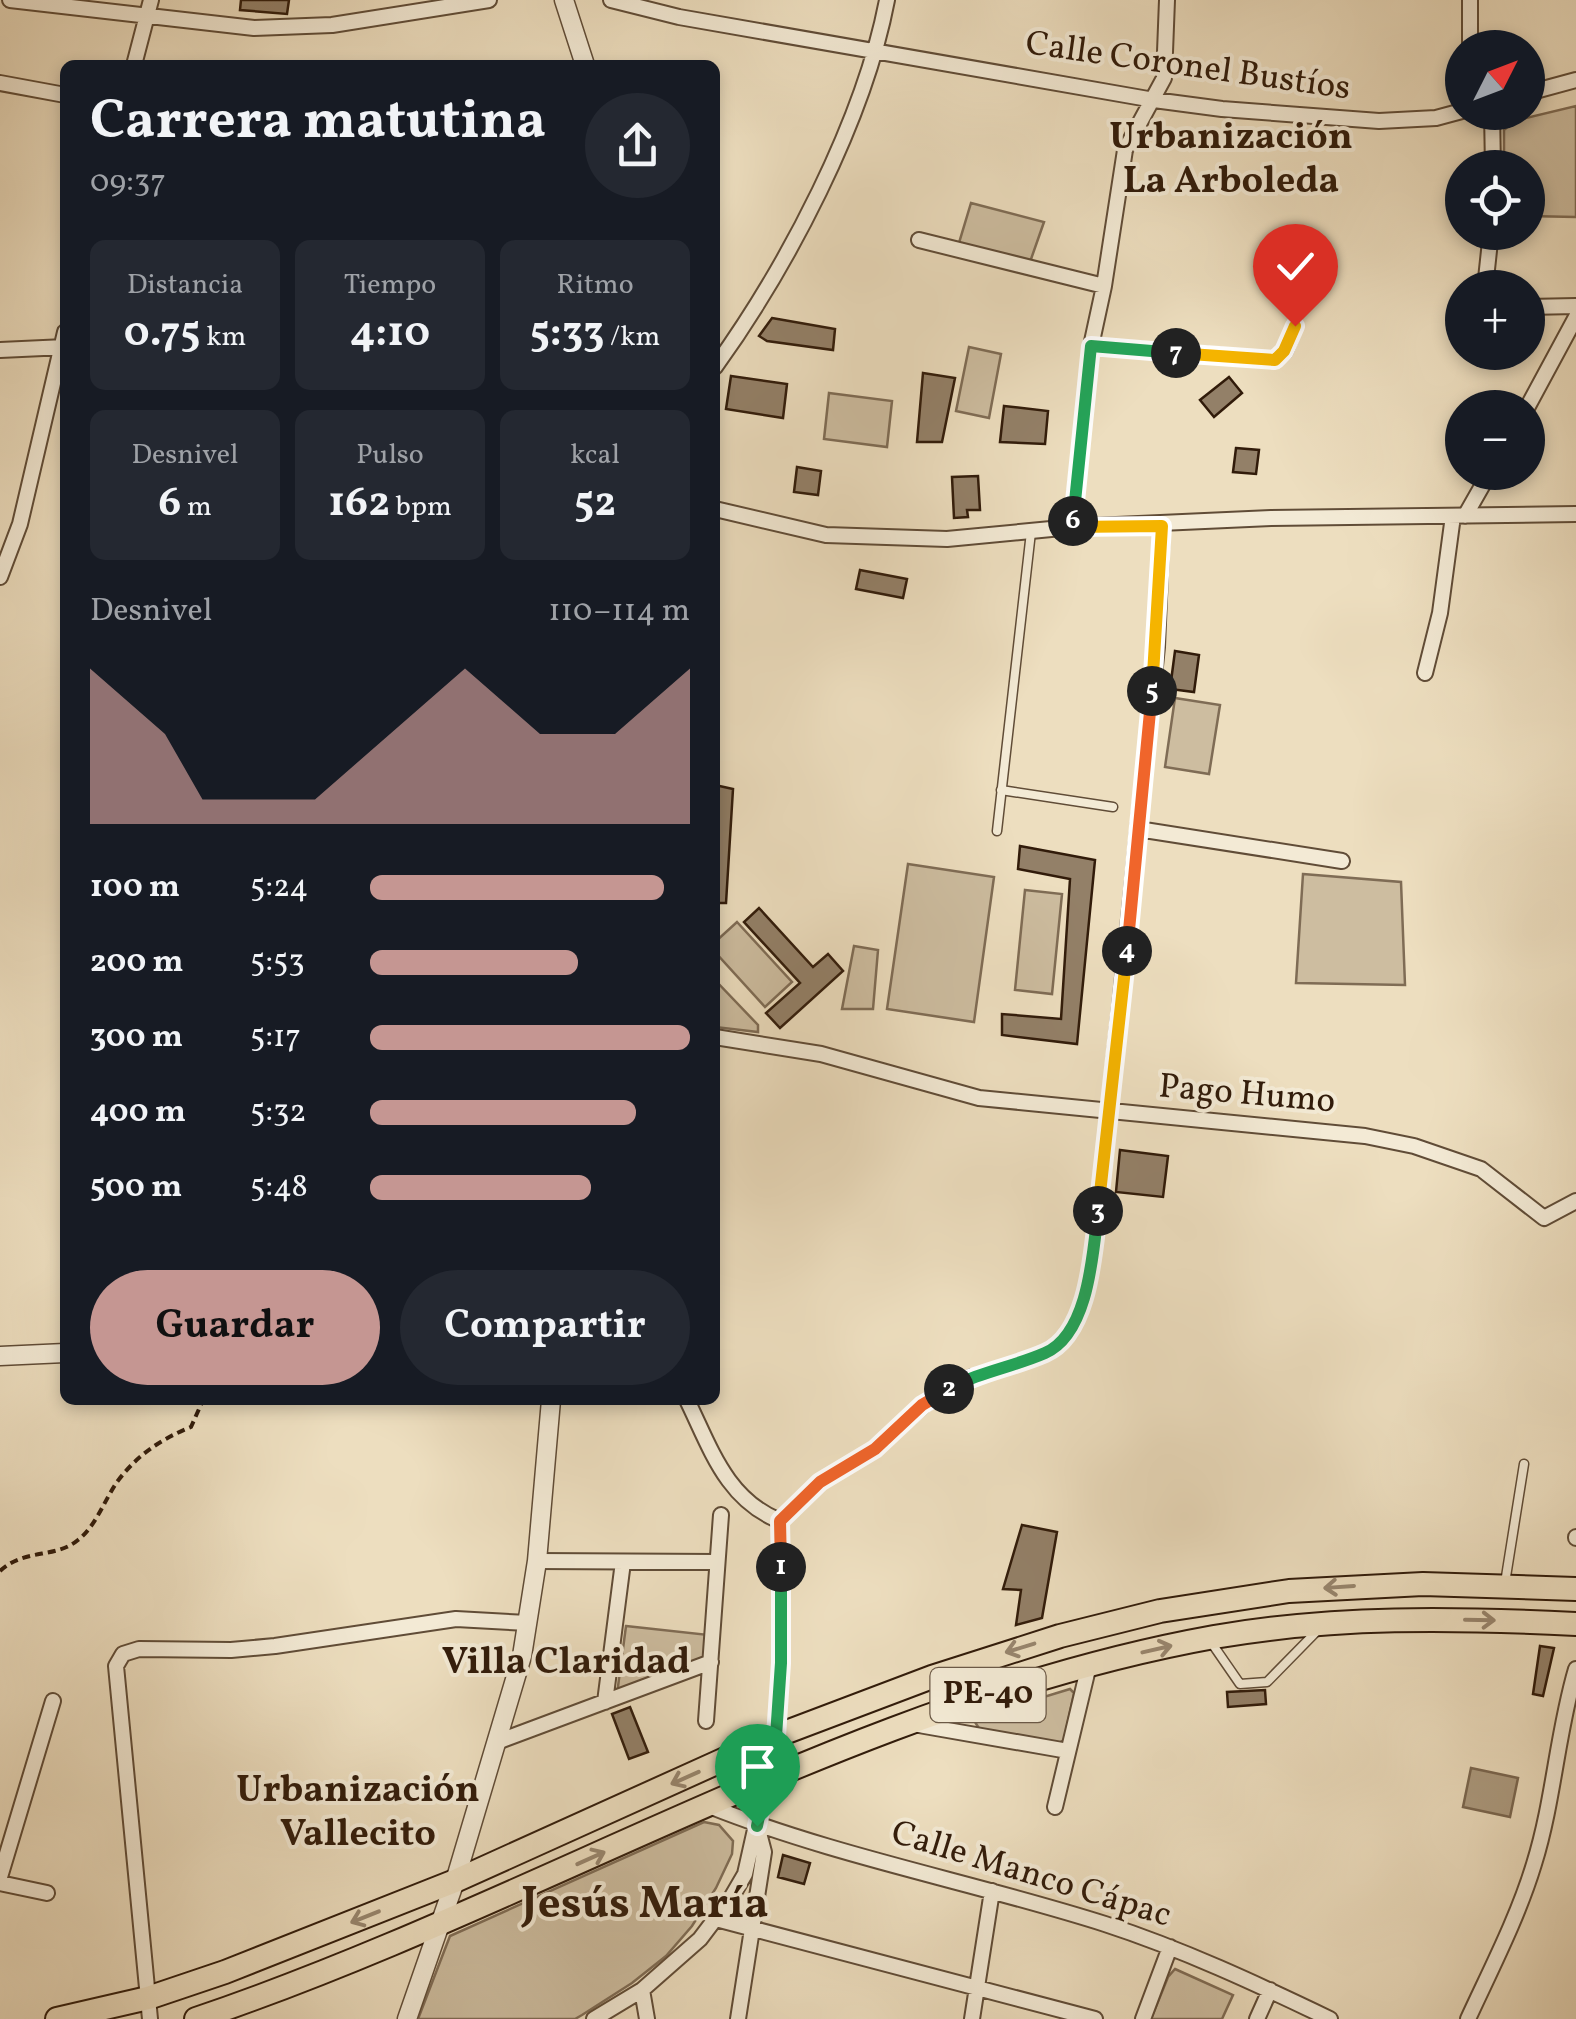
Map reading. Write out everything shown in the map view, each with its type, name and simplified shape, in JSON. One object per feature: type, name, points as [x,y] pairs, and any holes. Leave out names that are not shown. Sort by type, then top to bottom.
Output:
[{"type":"highway","name":"PE-40","points":[[57,2019],[149,2009],[262,1958],[455,1881],[776,1736],[1060,1636],[1203,1603],[1352,1586],[1504,1584],[1576,1589]]},
{"type":"highway","points":[[1203,1603],[1208,1638]]},
{"type":"highway","name":"PE-40","points":[[204,2018],[438,1926],[768,1780],[908,1723],[1019,1684],[1208,1638],[1324,1624],[1427,1619],[1576,1624]]},
{"type":"street","points":[[10,0],[218,26],[294,28],[371,20],[489,0]]},
{"type":"street","points":[[135,60],[151,0]]},
{"type":"street","points":[[564,0],[583,60]]},
{"type":"street","name":"Calle Coronel Bustíos","points":[[611,0],[680,18],[1154,100],[1292,116],[1379,121],[1412,121],[1445,114]]},
{"type":"street","points":[[720,359],[776,273],[810,210],[878,50],[887,0]]},
{"type":"street","points":[[1072,527],[1091,346],[1126,150],[1164,78],[1167,0]]},
{"type":"street","points":[[1470,0],[1470,30]]},
{"type":"street","points":[[1545,88],[1576,80]]},
{"type":"street","points":[[0,82],[60,94]]},
{"type":"street","points":[[919,240],[1104,286]]},
{"type":"street","points":[[1545,307],[1576,306]]},
{"type":"street","points":[[1537,390],[1576,318]]},
{"type":"street","points":[[1091,346],[1275,360],[1284,351],[1295,326]]},
{"type":"street","points":[[0,350],[60,342]]},
{"type":"street","points":[[0,578],[20,524],[60,359]]},
{"type":"street","points":[[1425,673],[1459,516],[1477,490]]},
{"type":"street","points":[[720,511],[826,534],[947,538],[1072,527],[1162,526],[1271,518],[1576,514]]},
{"type":"street","points":[[1109,1113],[1157,646],[1162,526]]},
{"type":"street","points":[[1138,829],[1342,862]]},
{"type":"street","name":"Pago Humo","points":[[720,1037],[822,1054],[979,1098],[1366,1136],[1414,1146],[1482,1168],[1544,1218],[1551,1218],[1576,1202]]},
{"type":"street","points":[[0,1356],[60,1353]]},
{"type":"street","points":[[594,2019],[642,1990],[689,1949],[716,1919],[745,1874],[776,1736],[781,1663],[780,1521],[820,1482],[875,1449],[922,1405],[972,1376]]},
{"type":"street","points":[[406,2019],[455,1881],[522,1656],[537,1561],[551,1405]]},
{"type":"street","points":[[689,1405],[724,1477],[754,1506],[780,1521]]},
{"type":"street","points":[[706,1721],[721,1515]]},
{"type":"street","points":[[537,1561],[718,1562]]},
{"type":"street","points":[[605,1702],[623,1562]]},
{"type":"street","points":[[149,2009],[116,1666],[123,1654],[140,1648],[231,1650],[275,1646],[456,1619],[528,1623]]},
{"type":"street","points":[[496,1742],[711,1662]]},
{"type":"street","points":[[1055,1807],[1089,1665]]},
{"type":"street","points":[[1468,2019],[1533,1868],[1576,1669]]},
{"type":"street","points":[[48,1892],[0,1880],[53,1700]]},
{"type":"street","points":[[908,1723],[1068,1751]]},
{"type":"street","name":"Calle Manco Cápac","points":[[709,1806],[757,1826],[992,1890],[1170,1948],[1330,2019]]},
{"type":"street","points":[[738,2019],[764,1852],[757,1826]]},
{"type":"street","points":[[972,2019],[992,1890]]},
{"type":"street","points":[[716,1919],[1095,2019]]},
{"type":"street","points":[[1143,2019],[1170,1948]]},
{"type":"street","points":[[642,1990],[647,2019]]},
{"type":"street","points":[[1257,2019],[1270,1990]]},
{"type":"lane","points":[[997,831],[1031,532]]},
{"type":"lane","points":[[1002,790],[1113,807]]},
{"type":"lane","points":[[1504,1584],[1524,1464]]},
{"type":"lane","points":[[1208,1638],[1240,1684],[1267,1682],[1324,1624]]},
{"type":"path","points":[[972,1376],[1049,1352],[1069,1334],[1085,1297],[1109,1113]]},
{"type":"path","points":[[0,1572],[13,1560],[76,1542],[118,1482],[154,1444],[191,1427],[201,1405]]},
{"type":"shaded area","points":[[1576,106],[1576,217],[1545,216],[1545,150],[1504,150],[1504,130],[1545,130],[1545,114]]},
{"type":"shaded area","points":[[971,203],[1044,222],[1030,262],[959,243]]},
{"type":"shaded area","points":[[969,347],[1001,354],[989,418],[956,411]]},
{"type":"shaded area","points":[[829,393],[892,401],[887,447],[824,439]]},
{"type":"shaded area","points":[[1175,698],[1220,705],[1209,774],[1165,767]]},
{"type":"shaded area","points":[[908,864],[994,877],[974,1022],[887,1009]]},
{"type":"shaded area","points":[[1303,874],[1401,882],[1405,985],[1296,983]]},
{"type":"shaded area","points":[[1025,890],[1062,894],[1052,994],[1015,990]]},
{"type":"shaded area","points":[[737,922],[792,982],[765,1007],[720,958],[720,937]]},
{"type":"shaded area","points":[[854,946],[878,950],[873,1009],[842,1009]]},
{"type":"shaded area","points":[[720,985],[758,1025],[758,1032],[720,1028]]},
{"type":"shaded area","points":[[626,1626],[709,1635],[707,1658],[617,1694]]},
{"type":"shaded area","points":[[1070,1689],[1074,1693],[1064,1740],[1057,1744],[980,1730],[975,1722],[978,1717]]},
{"type":"shaded area","points":[[1471,1768],[1518,1778],[1510,1817],[1463,1807]]},
{"type":"shaded area","points":[[704,1822],[719,1825],[733,1841],[732,1854],[692,1926],[666,1956],[632,1983],[575,2019],[418,2019],[450,1936]]},
{"type":"shaded area","points":[[1175,1969],[1233,1995],[1222,2019],[1151,2019]]},
{"type":"building","points":[[241,0],[289,0],[287,14],[240,10]]},
{"type":"building","points":[[772,318],[835,329],[833,350],[767,341],[759,336]]},
{"type":"building","points":[[923,373],[955,378],[942,442],[917,442]]},
{"type":"building","points":[[731,376],[787,384],[783,418],[726,409]]},
{"type":"building","points":[[1229,377],[1242,393],[1214,417],[1200,400]]},
{"type":"building","points":[[1004,406],[1048,411],[1045,444],[1000,442]]},
{"type":"building","points":[[1236,448],[1259,450],[1256,474],[1233,472]]},
{"type":"building","points":[[797,467],[821,471],[818,495],[794,492]]},
{"type":"building","points":[[978,476],[980,510],[967,510],[968,517],[954,518],[952,477]]},
{"type":"building","points":[[860,570],[907,579],[903,598],[856,589]]},
{"type":"building","points":[[1175,651],[1199,655],[1194,692],[1170,689]]},
{"type":"building","points":[[720,786],[733,789],[726,903],[720,903]]},
{"type":"building","points":[[1020,846],[1095,860],[1077,1044],[1002,1035],[1002,1014],[1061,1019],[1070,879],[1018,869]]},
{"type":"building","points":[[759,908],[813,967],[828,954],[843,971],[780,1028],[766,1013],[800,983],[744,922]]},
{"type":"building","points":[[1120,1150],[1168,1156],[1163,1197],[1116,1192]]},
{"type":"building","points":[[1022,1525],[1057,1532],[1042,1618],[1016,1625],[1021,1590],[1003,1589]]},
{"type":"building","points":[[1540,1646],[1554,1648],[1543,1696],[1533,1694]]},
{"type":"building","points":[[1265,1690],[1266,1704],[1228,1707],[1227,1692]]},
{"type":"building","points":[[630,1707],[648,1752],[629,1759],[612,1714]]},
{"type":"building","points":[[783,1855],[810,1863],[804,1884],[778,1877]]},
{"type":"district","name":"Urbanización La Arboleda","points":[[1231,160]]},
{"type":"district","name":"Villa Claridad","points":[[566,1663]]},
{"type":"district","name":"Urbanización Vallecito","points":[[358,1813]]},
{"type":"district","name":"Jesús María","points":[[645,1905]]},
{"type":"route","points":[[757,1826],[776,1736],[781,1663],[780,1521],[820,1482],[875,1449],[922,1405],[949,1388],[972,1376],[1049,1352],[1069,1334],[1085,1297],[1119,1032],[1157,646],[1162,526],[1072,527],[1091,346],[1275,360],[1284,351],[1295,326]]}]
